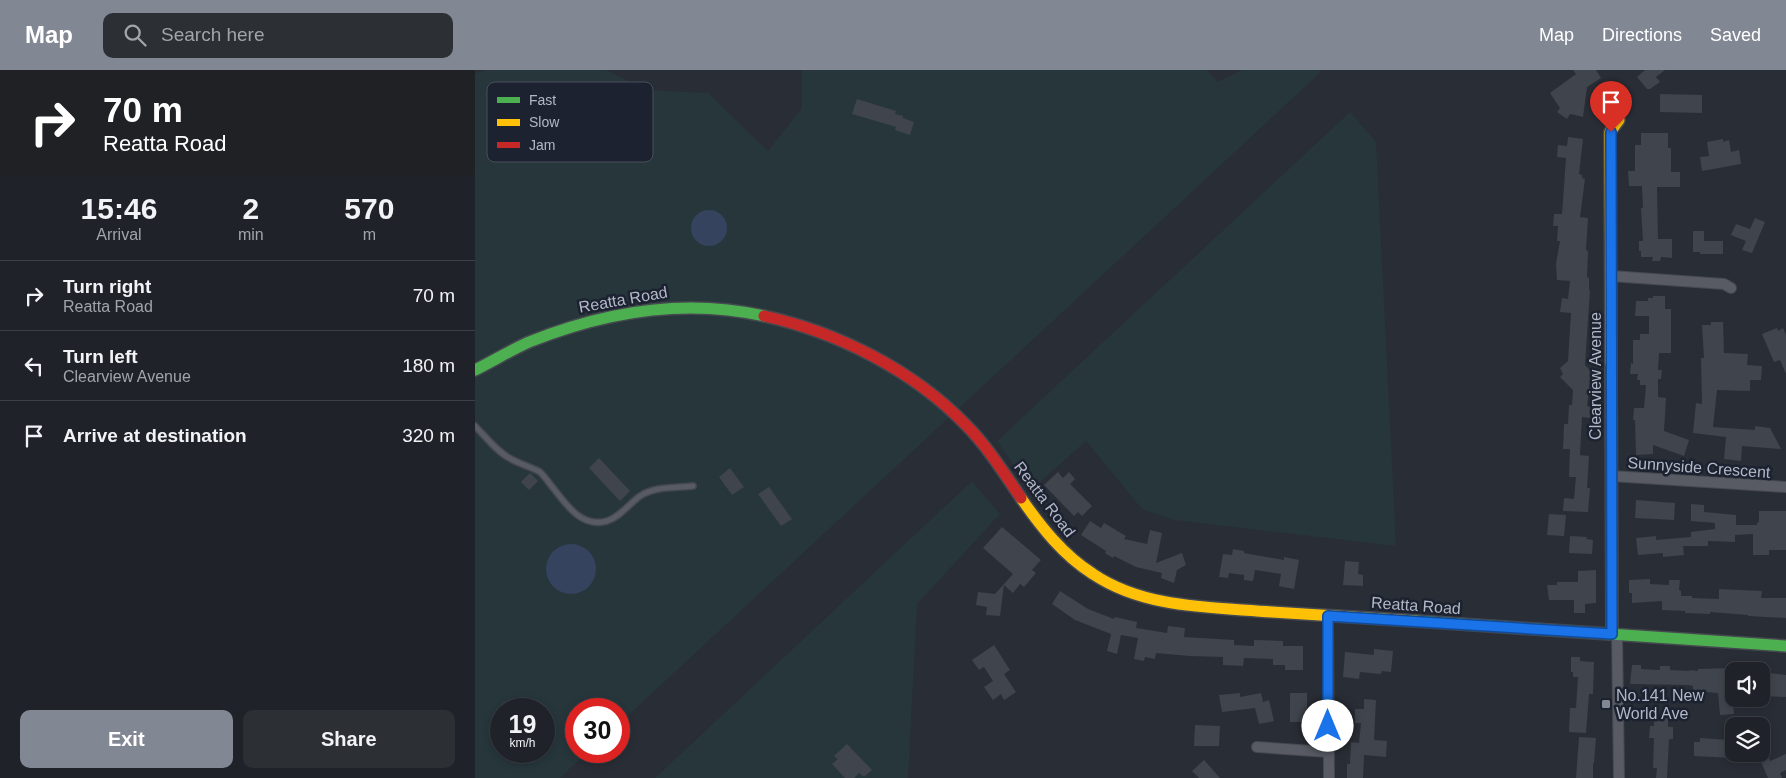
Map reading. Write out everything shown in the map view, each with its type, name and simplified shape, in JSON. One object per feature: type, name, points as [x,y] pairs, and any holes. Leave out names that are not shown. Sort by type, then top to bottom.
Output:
[{"type":"street","name":"Clearview Avenue","points":[[1614,634],[1611,476],[1611,132],[1619,120]]},
{"type":"street","points":[[1611,276],[1724,284],[1731,288]]},
{"type":"street","name":"Reatta Road","points":[[475,370],[501,354],[565,327],[631,311],[671,306],[749,312],[790,321],[831,335],[865,351],[910,379],[953,412],[975,435],[1048,534],[1063,551],[1092,575],[1118,589],[1142,598],[1175,604],[1328,616],[1786,646]]},
{"type":"street","name":"Sunnyside Crescent","points":[[1611,476],[1786,487]]},
{"type":"street","points":[[1328,616],[1329,778]]},
{"type":"street","points":[[1614,634],[1619,778]]},
{"type":"street","points":[[1257,747],[1328,752]]},
{"type":"lane","points":[[475,426],[500,452],[510,459],[540,472],[572,510],[589,522],[608,521],[641,495],[653,491],[693,486]]},
{"type":"shaded area","points":[[487,70],[606,70],[630,82],[487,82],[487,162],[653,162],[653,90],[708,93],[768,151],[802,108],[802,70],[1207,70],[1218,82],[1242,70],[1319,70],[1321,72],[630,714],[630,698],[565,698],[565,763],[576,763],[560,778],[475,778],[475,73]]},
{"type":"shaded area","points":[[1350,112],[1376,142],[1396,546],[1174,520],[1142,509],[1086,441],[1031,490],[997,441]]},
{"type":"shaded area","points":[[972,481],[1000,514],[917,604],[908,778],[655,778]]},
{"type":"water","points":[[709,210],[716,211],[722,215],[726,221],[726,235],[722,241],[716,245],[709,246],[702,245],[696,241],[692,235],[691,228],[692,221],[696,215],[702,211]]},
{"type":"water","points":[[566,544],[576,544],[589,551],[596,564],[596,574],[589,587],[576,594],[566,594],[557,590],[550,583],[546,574],[546,564],[550,555],[557,548]]},
{"type":"building","points":[[1573,70],[1596,70],[1601,78],[1587,87],[1583,117],[1570,114],[1567,119],[1557,112],[1560,108],[1550,93],[1576,74]]},
{"type":"building","points":[[1645,70],[1665,70],[1656,77],[1660,82],[1647,89],[1637,77]]},
{"type":"building","points":[[1660,94],[1702,95],[1702,113],[1660,112]]},
{"type":"building","points":[[857,99],[896,111],[895,114],[914,122],[910,135],[895,130],[896,127],[852,114]]},
{"type":"building","points":[[1641,133],[1668,133],[1668,148],[1671,148],[1671,172],[1680,172],[1680,187],[1657,187],[1658,239],[1672,239],[1672,258],[1661,257],[1660,261],[1652,261],[1653,257],[1641,257],[1639,241],[1643,241],[1642,186],[1629,186],[1628,171],[1635,171],[1635,145],[1641,145]]},
{"type":"building","points":[[1568,137],[1583,139],[1579,174],[1585,179],[1580,217],[1588,218],[1586,250],[1588,251],[1587,277],[1589,278],[1590,290],[1585,365],[1591,371],[1587,406],[1590,407],[1590,418],[1582,417],[1580,455],[1589,456],[1587,488],[1590,488],[1588,512],[1563,511],[1564,498],[1574,499],[1576,477],[1569,477],[1570,449],[1563,449],[1564,424],[1568,424],[1569,405],[1572,405],[1573,390],[1560,377],[1563,374],[1560,368],[1568,361],[1571,313],[1560,312],[1562,298],[1568,299],[1570,281],[1557,280],[1556,264],[1560,241],[1557,241],[1558,226],[1553,226],[1554,214],[1562,214],[1566,158],[1557,157],[1558,145],[1567,146]]},
{"type":"building","points":[[1723,139],[1723,142],[1729,140],[1731,152],[1739,150],[1741,164],[1702,171],[1700,157],[1709,156],[1707,142]]},
{"type":"building","points":[[1755,218],[1765,222],[1752,253],[1742,250],[1746,241],[1731,235],[1736,224],[1750,229]]},
{"type":"building","points":[[1693,231],[1704,231],[1704,241],[1723,241],[1723,254],[1700,254],[1700,252],[1693,252]]},
{"type":"building","points":[[1653,296],[1665,296],[1665,309],[1671,309],[1671,353],[1659,353],[1658,370],[1662,370],[1661,379],[1658,379],[1658,397],[1666,398],[1664,431],[1689,440],[1684,456],[1653,445],[1653,454],[1636,455],[1635,420],[1633,420],[1634,408],[1644,408],[1646,385],[1640,385],[1640,380],[1637,380],[1638,374],[1630,374],[1631,363],[1633,364],[1633,340],[1640,340],[1640,334],[1649,334],[1649,316],[1635,316],[1636,301],[1648,301],[1648,298],[1653,298]]},
{"type":"building","points":[[1711,322],[1723,322],[1724,353],[1748,354],[1747,365],[1762,366],[1761,380],[1750,380],[1750,391],[1717,390],[1713,427],[1755,430],[1755,426],[1770,428],[1781,449],[1742,446],[1741,461],[1724,459],[1726,437],[1693,433],[1696,403],[1702,404],[1701,358],[1704,358],[1702,325],[1711,325]]},
{"type":"building","points":[[1777,328],[1778,331],[1783,328],[1786,335],[1786,374],[1780,360],[1774,362],[1762,334]]},
{"type":"building","points":[[599,458],[630,491],[620,501],[589,468]]},
{"type":"building","points":[[730,468],[744,487],[732,495],[719,477]]},
{"type":"building","points":[[1058,472],[1063,478],[1069,472],[1075,479],[1070,484],[1092,506],[1082,516],[1078,512],[1074,516],[1044,485]]},
{"type":"building","points":[[530,473],[538,481],[529,490],[521,482]]},
{"type":"building","points":[[769,487],[792,519],[781,526],[758,494]]},
{"type":"building","points":[[1636,500],[1675,503],[1674,520],[1635,518]]},
{"type":"building","points":[[1691,504],[1704,505],[1704,512],[1736,515],[1736,525],[1757,525],[1759,522],[1759,511],[1786,511],[1786,550],[1769,550],[1769,555],[1753,555],[1753,534],[1735,535],[1735,542],[1708,541],[1708,546],[1683,546],[1684,555],[1663,557],[1663,553],[1638,555],[1636,538],[1656,536],[1656,540],[1691,537],[1691,532],[1715,529],[1715,523],[1691,521]]},
{"type":"building","points":[[1549,514],[1566,515],[1564,536],[1547,535]]},
{"type":"building","points":[[1090,521],[1101,528],[1104,523],[1126,536],[1124,539],[1147,544],[1150,530],[1162,533],[1156,563],[1182,553],[1186,565],[1177,570],[1174,583],[1161,578],[1162,573],[1136,567],[1114,556],[1113,558],[1105,553],[1106,551],[1081,535]]},
{"type":"building","points":[[1002,527],[1041,560],[1032,570],[1036,573],[1024,587],[1020,584],[1013,593],[1004,585],[1000,616],[986,615],[987,607],[976,605],[978,592],[995,594],[1013,574],[983,548]]},
{"type":"building","points":[[1570,536],[1587,537],[1586,539],[1593,540],[1592,554],[1569,553]]},
{"type":"building","points":[[1233,549],[1244,551],[1244,553],[1284,560],[1284,557],[1299,560],[1294,589],[1279,586],[1281,574],[1255,570],[1253,581],[1244,580],[1244,575],[1229,573],[1228,578],[1219,577],[1223,554],[1232,555]]},
{"type":"building","points":[[1345,561],[1359,562],[1358,574],[1363,575],[1363,586],[1343,585]]},
{"type":"building","points":[[1596,570],[1596,603],[1585,604],[1585,613],[1574,613],[1574,600],[1549,600],[1547,585],[1557,585],[1557,582],[1578,582],[1578,571]]},
{"type":"building","points":[[1650,579],[1650,584],[1669,585],[1669,580],[1680,580],[1679,590],[1681,591],[1681,596],[1692,596],[1692,598],[1719,599],[1719,589],[1762,591],[1761,598],[1786,598],[1786,618],[1710,612],[1710,614],[1685,613],[1685,611],[1662,610],[1662,601],[1632,603],[1632,593],[1629,593],[1629,580]]},
{"type":"building","points":[[1060,591],[1088,609],[1114,619],[1115,617],[1137,622],[1136,628],[1167,633],[1168,626],[1185,628],[1184,637],[1234,640],[1234,645],[1254,646],[1254,640],[1283,641],[1283,646],[1303,646],[1303,670],[1285,670],[1285,665],[1273,665],[1273,659],[1244,658],[1243,666],[1223,665],[1223,657],[1156,653],[1155,659],[1145,657],[1144,661],[1134,659],[1138,638],[1121,635],[1117,654],[1107,651],[1111,634],[1075,620],[1052,604]]},
{"type":"building","points":[[994,645],[1010,670],[1004,674],[1016,692],[1004,700],[1001,694],[993,700],[984,687],[993,681],[984,667],[979,670],[972,660]]},
{"type":"building","points":[[1374,649],[1393,651],[1391,672],[1382,671],[1381,674],[1360,672],[1359,679],[1343,677],[1345,652],[1374,655]]},
{"type":"building","points":[[1571,657],[1580,657],[1580,661],[1594,662],[1593,694],[1589,694],[1586,733],[1569,732],[1570,708],[1576,708],[1578,677],[1573,677],[1573,672],[1571,672]]},
{"type":"building","points":[[1632,665],[1641,665],[1641,669],[1660,670],[1660,666],[1670,666],[1670,670],[1690,671],[1725,668],[1725,707],[1733,707],[1734,714],[1720,715],[1718,693],[1693,691],[1693,686],[1688,685],[1630,684]]},
{"type":"building","points":[[1770,673],[1786,675],[1786,697],[1770,696]]},
{"type":"building","points":[[1240,693],[1240,697],[1261,693],[1263,702],[1269,700],[1274,721],[1259,724],[1255,708],[1222,712],[1219,695]]},
{"type":"building","points":[[1290,693],[1307,693],[1307,722],[1290,722]]},
{"type":"building","points":[[1364,699],[1376,700],[1374,740],[1387,741],[1386,757],[1364,755],[1363,778],[1347,778],[1347,764],[1350,764],[1351,742],[1359,743],[1361,723],[1355,723],[1355,709],[1364,709]]},
{"type":"building","points":[[1654,717],[1668,718],[1668,727],[1673,727],[1673,739],[1669,739],[1667,778],[1656,778],[1657,768],[1653,768],[1654,738],[1649,738],[1650,726],[1654,726]]},
{"type":"building","points":[[1195,725],[1220,726],[1219,746],[1194,746]]},
{"type":"building","points":[[1579,737],[1596,738],[1593,778],[1576,778]]},
{"type":"building","points":[[1700,738],[1725,740],[1725,758],[1694,756],[1694,742],[1700,742]]},
{"type":"building","points":[[847,744],[872,770],[864,777],[859,773],[854,778],[845,778],[832,764],[838,759],[834,756]]},
{"type":"building","points":[[1786,754],[1786,770],[1780,773],[1782,778],[1768,778],[1761,762],[1770,761]]},
{"type":"building","points":[[1204,760],[1220,778],[1199,778],[1192,771]]},
{"type":"traffic: fast","points":[[475,370],[529,342],[586,323],[615,316],[674,308],[704,308],[764,316]]},
{"type":"traffic: fast","points":[[1416,621],[1786,646]]},
{"type":"traffic: slow","points":[[1611,364],[1610,132],[1619,120]]},
{"type":"traffic: slow","points":[[1021,498],[1045,530],[1072,558],[1093,574],[1134,594],[1157,600],[1203,607],[1416,621]]},
{"type":"traffic: jam","points":[[764,316],[819,332],[846,343],[873,356],[922,387],[945,405],[974,433],[1021,498]]},
{"type":"traffic: jam","points":[[1611,364],[1612,634]]},
{"type":"place","name":"No.141 New World Ave","points":[[1606,704]]},
{"type":"route","points":[[1328,726],[1328,616],[1612,634],[1611,132]]}]
